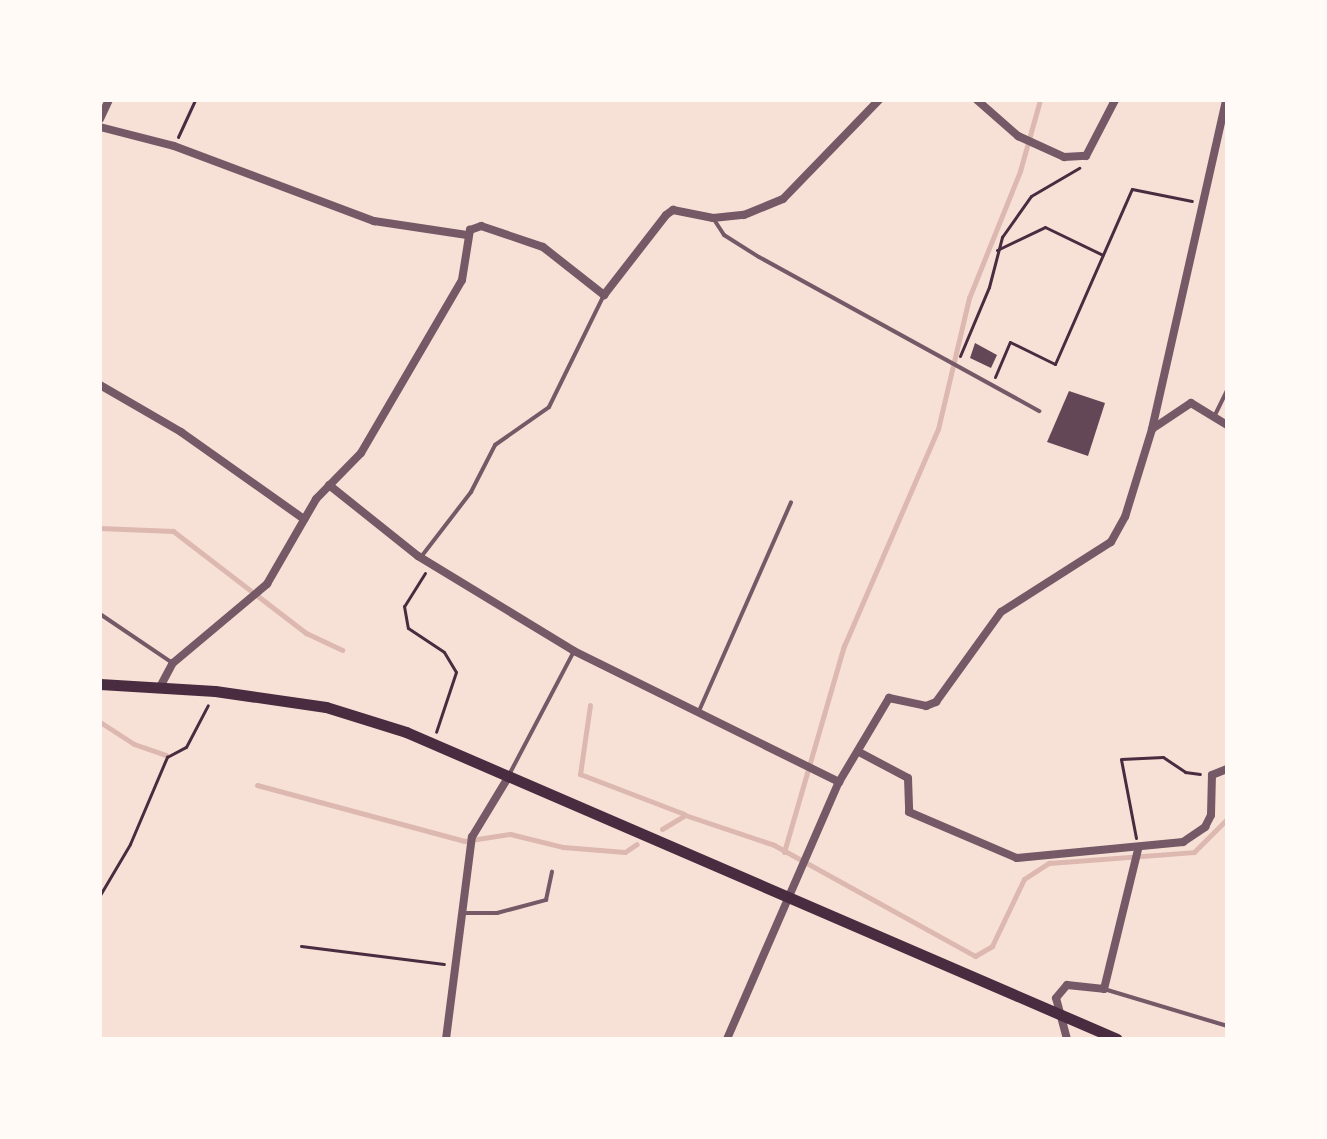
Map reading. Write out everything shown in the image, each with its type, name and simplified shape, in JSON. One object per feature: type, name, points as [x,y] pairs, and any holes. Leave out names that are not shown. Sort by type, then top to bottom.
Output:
[{"type":"main road","points":[[100,684],[215,691],[326,707],[433,744],[1117,1039]]},
{"type":"street","points":[[100,119],[109,100]]},
{"type":"street","points":[[100,127],[174,146],[374,221],[467,235],[481,226],[543,247],[604,295],[673,210],[713,218],[744,215],[783,199],[833,141],[869,115],[879,100]]},
{"type":"street","points":[[977,100],[1018,136],[1064,157],[1086,156],[1115,100]]},
{"type":"street","points":[[727,1039],[839,782],[889,698],[926,706],[936,702],[1001,612],[1111,542],[1125,517],[1152,429],[1199,203],[1226,100]]},
{"type":"street","points":[[160,687],[173,663],[264,588],[304,519],[329,485],[361,453],[462,280],[467,235]]},
{"type":"street","points":[[100,385],[181,432],[304,519]]},
{"type":"street","points":[[1152,429],[1191,403],[1227,425]]},
{"type":"street","points":[[329,485],[421,557],[574,651],[839,782]]},
{"type":"street","points":[[859,752],[908,778],[909,812],[1017,858],[1137,854],[1183,842],[1205,827],[1211,815],[1212,775],[1227,769]]},
{"type":"street","points":[[446,1039],[472,842],[509,776]]},
{"type":"street","points":[[1067,1039],[1056,1013],[1056,998],[1067,985],[1104,989],[1137,854]]},
{"type":"lane","points":[[713,218],[724,235],[1039,411]]},
{"type":"lane","points":[[421,557],[471,492],[495,445],[549,407],[604,295]]},
{"type":"lane","points":[[1213,417],[1227,390]]},
{"type":"lane","points":[[699,711],[791,502]]},
{"type":"lane","points":[[100,614],[173,663]]},
{"type":"lane","points":[[509,776],[574,651]]},
{"type":"lane","points":[[463,913],[497,913],[546,900],[552,872]]},
{"type":"lane","points":[[1104,989],[1227,1026]]},
{"type":"path","points":[[174,146],[195,100]]},
{"type":"path","points":[[956,367],[989,287],[997,250],[1031,196],[1072,173],[1086,156]]},
{"type":"path","points":[[991,385],[1010,342],[1055,364],[1132,189],[1199,203]]},
{"type":"path","points":[[997,250],[1045,227],[1103,255]]},
{"type":"path","points":[[431,563],[404,606],[408,628],[444,652],[456,672],[445,695],[433,744]]},
{"type":"path","points":[[100,895],[130,844],[167,757],[186,747],[215,691]]},
{"type":"path","points":[[1137,854],[1121,759],[1163,757],[1185,772],[1212,775]]},
{"type":"path","points":[[301,946],[456,965]]},
{"type":"building","points":[[975,343],[997,355],[991,368],[970,358]]},
{"type":"building","points":[[1069,391],[1105,403],[1088,456],[1047,442]]},
{"type":"waterway","points":[[784,852],[844,646],[938,429],[969,298],[1020,171],[1040,100]]},
{"type":"waterway","points":[[100,528],[173,531],[306,633],[342,650]]},
{"type":"waterway","points":[[590,705],[580,774],[684,814]]},
{"type":"waterway","points":[[100,722],[134,744],[166,755]]},
{"type":"waterway","points":[[257,785],[464,841],[510,834],[563,847],[625,852],[637,844]]},
{"type":"waterway","points":[[662,829],[685,815],[774,845],[975,956],[992,946],[1024,879],[1049,863],[1194,852],[1227,819]]}]
